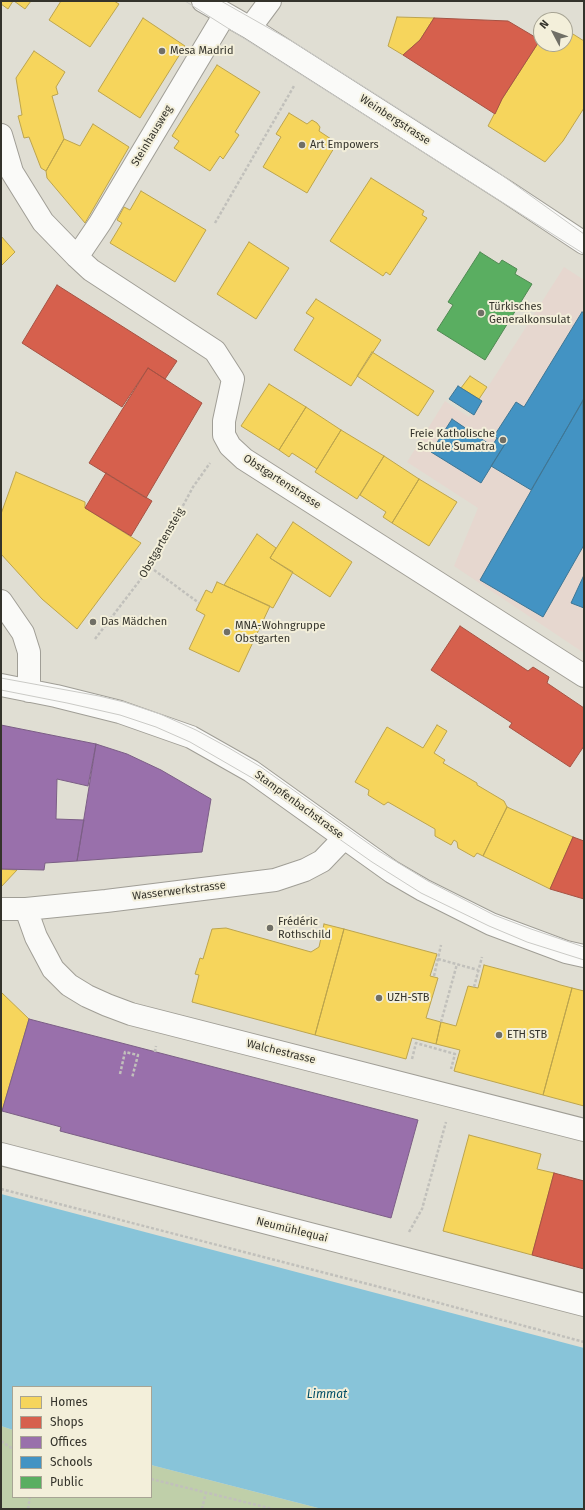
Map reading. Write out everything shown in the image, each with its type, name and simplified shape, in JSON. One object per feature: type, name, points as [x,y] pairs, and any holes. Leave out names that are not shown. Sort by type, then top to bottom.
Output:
[{"type":"street","name":"Weinbergstrasse","points":[[203,1],[250,28],[507,192],[584,243]]},
{"type":"street","points":[[250,28],[270,1]]},
{"type":"street","name":"Steinhausweg","points":[[77,257],[100,224],[225,14]]},
{"type":"street","name":"Obstgartenstrasse","points":[[1,135],[12,172],[43,222],[77,257],[92,270],[215,352],[233,379],[224,421],[224,435],[230,446],[244,459],[584,676]]},
{"type":"street","points":[[1,601],[23,633],[29,652],[29,691]]},
{"type":"street","name":"Stampfenbachstrasse","points":[[1,685],[56,696],[120,712],[191,737],[251,771],[392,872],[491,924],[566,952],[584,956]]},
{"type":"street","name":"Wasserwerkstrasse","points":[[1,909],[26,909],[106,901],[275,880],[305,870],[322,861],[344,838]]},
{"type":"street","name":"Walchestrasse","points":[[26,909],[36,937],[53,969],[69,985],[87,996],[131,1014],[584,1130]]},
{"type":"street","name":"Neumühlequai","points":[[1,1154],[258,1222],[584,1305]]},
{"type":"path","points":[[215,223],[294,86]]},
{"type":"path","name":"Obstgartensteig","points":[[95,639],[150,567],[193,487],[210,463]]},
{"type":"path","points":[[150,567],[200,603]]},
{"type":"path","points":[[434,976],[441,945]]},
{"type":"path","points":[[474,987],[482,957]]},
{"type":"path","points":[[438,959],[478,970]]},
{"type":"path","points":[[442,1022],[457,964]]},
{"type":"path","points":[[410,1065],[416,1043],[455,1054],[449,1075]]},
{"type":"path","points":[[435,1048],[436,1044]]},
{"type":"path","points":[[120,1074],[125,1052],[138,1055],[132,1078]]},
{"type":"path","points":[[408,1233],[422,1209],[447,1118]]},
{"type":"path","points":[[1,1190],[398,1292],[584,1342]]},
{"type":"path","points":[[1,1441],[12,1448]]},
{"type":"path","points":[[152,1479],[274,1509]]},
{"type":"path","points":[[202,1509],[206,1492]]},
{"type":"path","points":[[28,1509],[30,1498]]},
{"type":"shaded area","name":"Freie Katholische Schule Sumatra","points":[[564,267],[584,280],[584,653],[454,566],[478,508],[407,462],[445,401],[469,417]]},
{"type":"green space","points":[[1,1426],[12,1430],[12,1498],[152,1498],[152,1465],[322,1509],[1,1509]]},
{"type":"water","name":"Limmat","points":[[1,1194],[584,1348],[584,1509],[322,1509],[152,1465],[152,1386],[12,1386],[12,1430],[1,1426]]},
{"type":"building: Homes","points":[[1,1],[13,1],[8,9],[1,4]]},
{"type":"building: Homes","points":[[14,1],[31,1],[25,9]]},
{"type":"building: Homes","points":[[61,1],[114,1],[119,4],[90,47],[49,20]]},
{"type":"building: Homes","points":[[397,17],[434,18],[420,40],[403,55],[388,46]]},
{"type":"building: Homes","points":[[143,18],[185,46],[140,118],[98,91]]},
{"type":"building: Homes","points":[[573,34],[584,41],[584,108],[563,141],[545,162],[488,126],[502,99],[533,51],[573,52]]},
{"type":"building: Homes","points":[[34,51],[65,72],[56,87],[58,94],[52,96],[64,139],[46,171],[41,168],[29,137],[24,138],[18,116],[22,115],[16,78]]},
{"type":"building: Homes","points":[[217,65],[260,92],[235,132],[239,135],[223,159],[220,156],[210,171],[174,148],[179,141],[172,136]]},
{"type":"building: Homes","points":[[289,113],[307,124],[312,120],[317,123],[320,127],[319,131],[337,143],[307,193],[263,167],[281,137],[276,134]]},
{"type":"building: Homes","points":[[93,124],[129,147],[85,223],[47,178],[46,171],[64,139],[80,146]]},
{"type":"building: Homes","points":[[371,178],[424,211],[422,215],[427,218],[390,275],[386,272],[383,276],[330,241]]},
{"type":"building: Homes","points":[[141,191],[206,230],[175,282],[110,243],[122,223],[117,220],[124,207],[130,210]]},
{"type":"building: Homes","points":[[1,236],[15,252],[1,266]]},
{"type":"building: Homes","points":[[249,242],[289,268],[256,319],[217,294]]},
{"type":"building: Homes","points":[[316,299],[381,340],[351,386],[294,350],[314,318],[306,313]]},
{"type":"building: Homes","points":[[372,352],[434,391],[418,416],[357,376]]},
{"type":"building: Homes","points":[[470,376],[487,387],[479,399],[461,388]]},
{"type":"building: Homes","points":[[269,384],[306,407],[279,450],[241,426]]},
{"type":"building: Homes","points":[[306,407],[341,430],[317,469],[292,453],[289,457],[279,450]]},
{"type":"building: Homes","points":[[341,430],[384,456],[357,499],[315,472]]},
{"type":"building: Homes","points":[[384,456],[419,479],[392,523],[383,517],[386,512],[360,495]]},
{"type":"building: Homes","points":[[16,472],[85,502],[85,508],[141,543],[77,629],[42,599],[1,554],[1,514]]},
{"type":"building: Homes","points":[[419,479],[457,502],[429,546],[392,523]]},
{"type":"building: Homes","points":[[293,522],[352,562],[330,597],[270,558]]},
{"type":"building: Homes","points":[[257,534],[276,548],[270,558],[293,572],[273,608],[224,585]]},
{"type":"building: Homes","name":"MNA-Wohngruppe Obstgarten","points":[[217,582],[270,606],[239,672],[189,649],[205,615],[196,610],[206,590],[212,593]]},
{"type":"building: Homes","points":[[437,725],[447,731],[434,753],[445,760],[443,763],[504,801],[507,807],[483,856],[477,853],[474,857],[458,848],[457,842],[454,840],[451,845],[435,836],[435,829],[388,802],[384,805],[368,795],[369,790],[355,782],[387,727],[423,748]]},
{"type":"building: Homes","points":[[507,807],[573,837],[550,889],[483,856]]},
{"type":"building: Homes","points":[[1,869],[17,870],[1,887]]},
{"type":"building: Homes","points":[[324,924],[344,929],[315,1035],[192,1002],[199,975],[195,974],[200,958],[203,959],[212,929],[226,928],[311,952],[319,947]]},
{"type":"building: Homes","name":"UZH-STB","points":[[344,929],[437,954],[430,976],[438,978],[426,1018],[441,1022],[436,1044],[412,1038],[406,1059],[315,1035]]},
{"type":"building: Homes","name":"ETH STB","points":[[484,965],[572,988],[543,1095],[454,1071],[460,1050],[436,1044],[441,1022],[456,1026],[468,986],[478,988]]},
{"type":"building: Homes","points":[[572,988],[584,991],[584,1106],[543,1095]]},
{"type":"building: Homes","points":[[1,992],[29,1019],[2,1111],[1,1111]]},
{"type":"building: Homes","points":[[469,1135],[541,1154],[537,1169],[554,1173],[532,1255],[443,1231]]},
{"type":"building: Shops","points":[[434,18],[508,21],[533,36],[533,51],[502,99],[495,114],[403,55],[420,40]]},
{"type":"building: Shops","points":[[57,285],[177,361],[165,379],[148,368],[122,407],[22,343]]},
{"type":"building: Shops","points":[[148,368],[202,403],[146,498],[89,463]]},
{"type":"building: Shops","points":[[106,473],[152,501],[131,536],[85,508]]},
{"type":"building: Shops","points":[[460,626],[528,671],[533,667],[549,677],[547,683],[584,708],[584,746],[570,767],[509,727],[512,723],[431,670]]},
{"type":"building: Shops","points":[[573,837],[584,841],[584,899],[550,889]]},
{"type":"building: Shops","points":[[554,1173],[584,1181],[584,1269],[532,1255]]},
{"type":"building: Offices","points":[[1,725],[96,744],[88,786],[57,779],[56,819],[84,820],[77,861],[45,863],[44,870],[1,869]]},
{"type":"building: Offices","points":[[96,744],[127,754],[161,770],[211,799],[202,852],[77,861]]},
{"type":"building: Offices","points":[[29,1019],[418,1120],[391,1218],[60,1131],[61,1127],[2,1111]]},
{"type":"building: Schools","points":[[582,312],[584,313],[584,399],[531,490],[491,466],[505,444],[494,436],[516,402],[524,407]]},
{"type":"building: Schools","points":[[458,386],[482,401],[474,415],[449,399]]},
{"type":"building: Schools","points":[[583,400],[584,545],[543,617],[480,580]]},
{"type":"building: Schools","points":[[452,419],[492,446],[497,438],[505,444],[481,483],[431,452]]},
{"type":"building: Schools","points":[[584,575],[584,608],[571,603]]},
{"type":"building: Public","name":"Türkisches Generalkonsulat","points":[[480,252],[499,264],[502,260],[517,269],[515,274],[532,284],[485,360],[437,330],[453,305],[448,302]]},
{"type":"tram line","points":[[185,1],[584,254]]},
{"type":"tram line","points":[[221,1],[295,43],[492,168],[584,234]]},
{"type":"tram line","points":[[1,678],[124,702],[160,714],[196,730],[261,767],[379,851],[428,881],[494,915],[584,947]]},
{"type":"tram line","points":[[1,690],[120,715],[156,727],[190,742],[254,779],[372,862],[421,893],[489,926],[527,942],[584,960]]},
{"type":"place","name":"Mesa Madrid","points":[[162,51]]},
{"type":"place","name":"Art Empowers","points":[[302,145]]},
{"type":"place","name":"Türkisches Generalkonsulat","points":[[481,313]]},
{"type":"place","name":"Freie Katholische Schule Sumatra","points":[[503,440]]},
{"type":"place","name":"Das Mädchen","points":[[93,622]]},
{"type":"place","name":"MNA-Wohngruppe Obstgarten","points":[[227,632]]},
{"type":"place","name":"Frédéric Rothschild","points":[[270,928]]},
{"type":"place","name":"UZH-STB","points":[[379,998]]},
{"type":"place","name":"ETH STB","points":[[499,1035]]}]
